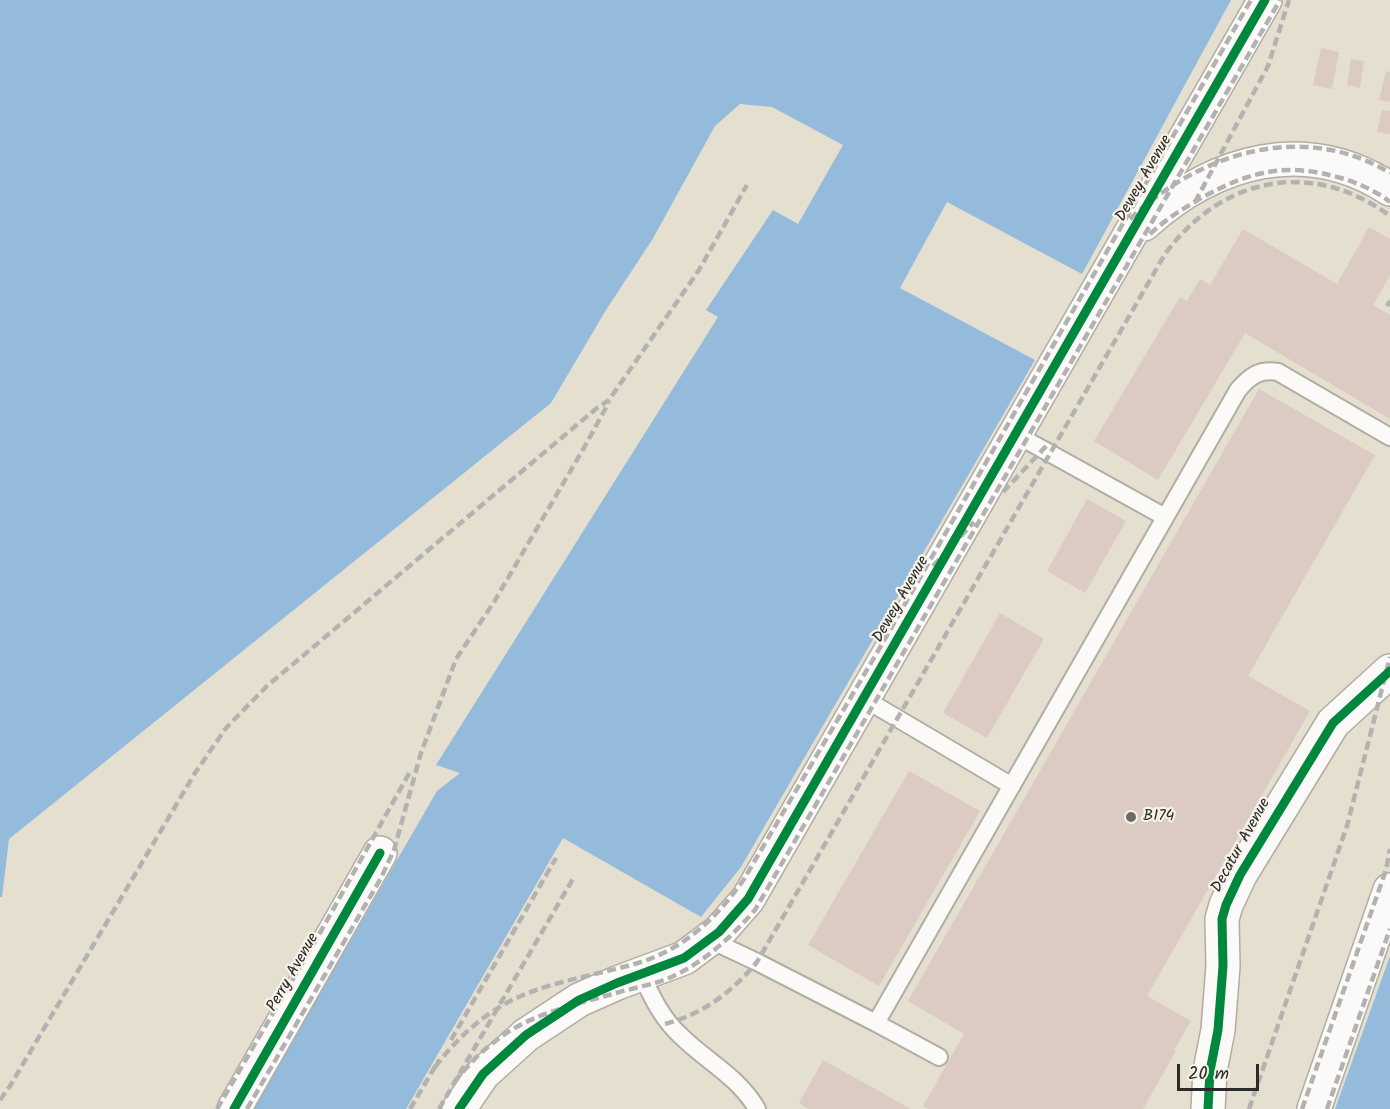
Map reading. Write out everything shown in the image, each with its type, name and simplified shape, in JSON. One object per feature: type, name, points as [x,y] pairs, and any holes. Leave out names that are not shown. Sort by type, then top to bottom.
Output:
[{"type":"street","name":"Dewey Avenue","points":[[459,1109],[483,1074],[526,1035],[579,1000],[684,958],[707,943],[729,923],[748,899],[1265,0]]},
{"type":"street","points":[[1118,255],[1142,226],[1169,204],[1215,177],[1262,161],[1291,158],[1337,164],[1367,175],[1390,189]]},
{"type":"street","name":"Decatur Avenue","points":[[1208,1109],[1210,1071],[1218,1030],[1223,966],[1222,919],[1226,905],[1240,875],[1320,741],[1333,723],[1390,671]]},
{"type":"street","name":"Perry Avenue","points":[[234,1109],[380,853]]},
{"type":"street","points":[[1314,1109],[1390,890]]},
{"type":"lane","points":[[876,1023],[1238,390],[1254,374],[1265,370],[1278,372],[1390,437]]},
{"type":"lane","points":[[1015,434],[1165,517]]},
{"type":"lane","points":[[863,698],[1012,786]]},
{"type":"lane","points":[[707,943],[721,945],[757,962],[939,1057]]},
{"type":"lane","points":[[641,974],[668,1023],[737,1083],[749,1095],[757,1109]]},
{"type":"water","points":[[0,0],[1231,0],[1082,274],[947,202],[900,288],[1035,360],[741,867],[701,917],[563,838],[406,1109],[253,1109],[437,791],[460,773],[436,765],[718,317],[706,310],[773,210],[798,224],[843,145],[772,107],[740,104],[715,126],[652,240],[606,310],[551,403],[9,839],[2,897],[0,897]]},
{"type":"water","points":[[1390,956],[1390,1109],[1335,1109]]},
{"type":"building","points":[[1321,48],[1339,52],[1332,89],[1313,85]]},
{"type":"building","points":[[1351,59],[1364,61],[1360,88],[1347,85]]},
{"type":"building","points":[[1386,71],[1390,72],[1390,102],[1379,100]]},
{"type":"building","points":[[1382,110],[1390,111],[1390,134],[1377,132]]},
{"type":"building","points":[[1369,227],[1390,239],[1390,275],[1373,305],[1390,315],[1390,419],[1245,333],[1158,480],[1094,441],[1180,297],[1187,301],[1200,279],[1210,285],[1243,229],[1337,284]]},
{"type":"building","name":"B174","points":[[1259,389],[1375,455],[1248,676],[1310,711],[1147,996],[1191,1021],[1143,1109],[929,1109],[923,1106],[964,1034],[908,1001]]},
{"type":"building","points":[[1087,499],[1126,521],[1085,593],[1047,571]]},
{"type":"building","points":[[1000,613],[1044,639],[987,738],[943,713]]},
{"type":"building","points":[[909,771],[980,811],[879,986],[808,945]]},
{"type":"building","points":[[823,1060],[911,1109],[809,1109],[799,1103]]},
{"type":"railway","points":[[435,1067],[474,1025],[510,1001],[566,981],[655,957],[698,930],[734,893],[878,651],[1251,0]]},
{"type":"railway","points":[[454,1082],[488,1047],[521,1025],[552,1012],[656,983],[682,972],[716,949],[755,910],[1280,0]]},
{"type":"railway","points":[[1195,202],[1268,66],[1289,0]]},
{"type":"railway","points":[[1130,219],[1157,196],[1188,177],[1220,161],[1253,151],[1288,147],[1322,149],[1357,157],[1390,173]]},
{"type":"railway","points":[[1150,234],[1175,214],[1220,188],[1253,175],[1269,172],[1286,170],[1321,173],[1354,182],[1390,202]]},
{"type":"railway","points":[[665,1024],[692,1014],[716,1000],[737,983],[757,962],[1165,254],[1188,228],[1213,207],[1240,193],[1269,184],[1299,182],[1330,187],[1360,198],[1390,216]]},
{"type":"railway","points":[[0,1100],[195,773],[226,728],[267,686],[609,400],[699,270],[747,185]]},
{"type":"railway","points":[[1387,306],[1390,301]]},
{"type":"railway","points":[[247,1109],[381,878],[394,850],[421,753],[456,659],[494,602],[609,402]]},
{"type":"railway","points":[[1003,492],[1050,442]]},
{"type":"railway","points":[[933,566],[974,522]]},
{"type":"railway","points":[[1249,1109],[1347,826],[1390,657]]},
{"type":"railway","points":[[217,1109],[321,931],[411,770]]},
{"type":"railway","points":[[1302,1109],[1386,870],[1390,849]]},
{"type":"railway","points":[[451,1040],[556,858]]},
{"type":"railway","points":[[439,1109],[574,877]]},
{"type":"railway","points":[[1327,1109],[1390,929]]},
{"type":"railway","points":[[410,1109],[439,1060]]},
{"type":"cycle path","points":[[459,1109],[483,1074],[526,1035],[579,1000],[684,958],[719,932],[748,899],[1265,0]]},
{"type":"cycle path","points":[[1208,1109],[1210,1071],[1218,1030],[1223,966],[1222,919],[1226,905],[1240,875],[1333,723],[1390,671]]},
{"type":"cycle path","points":[[234,1109],[380,853]]},
{"type":"place","name":"B174","points":[[1131,817]]}]
